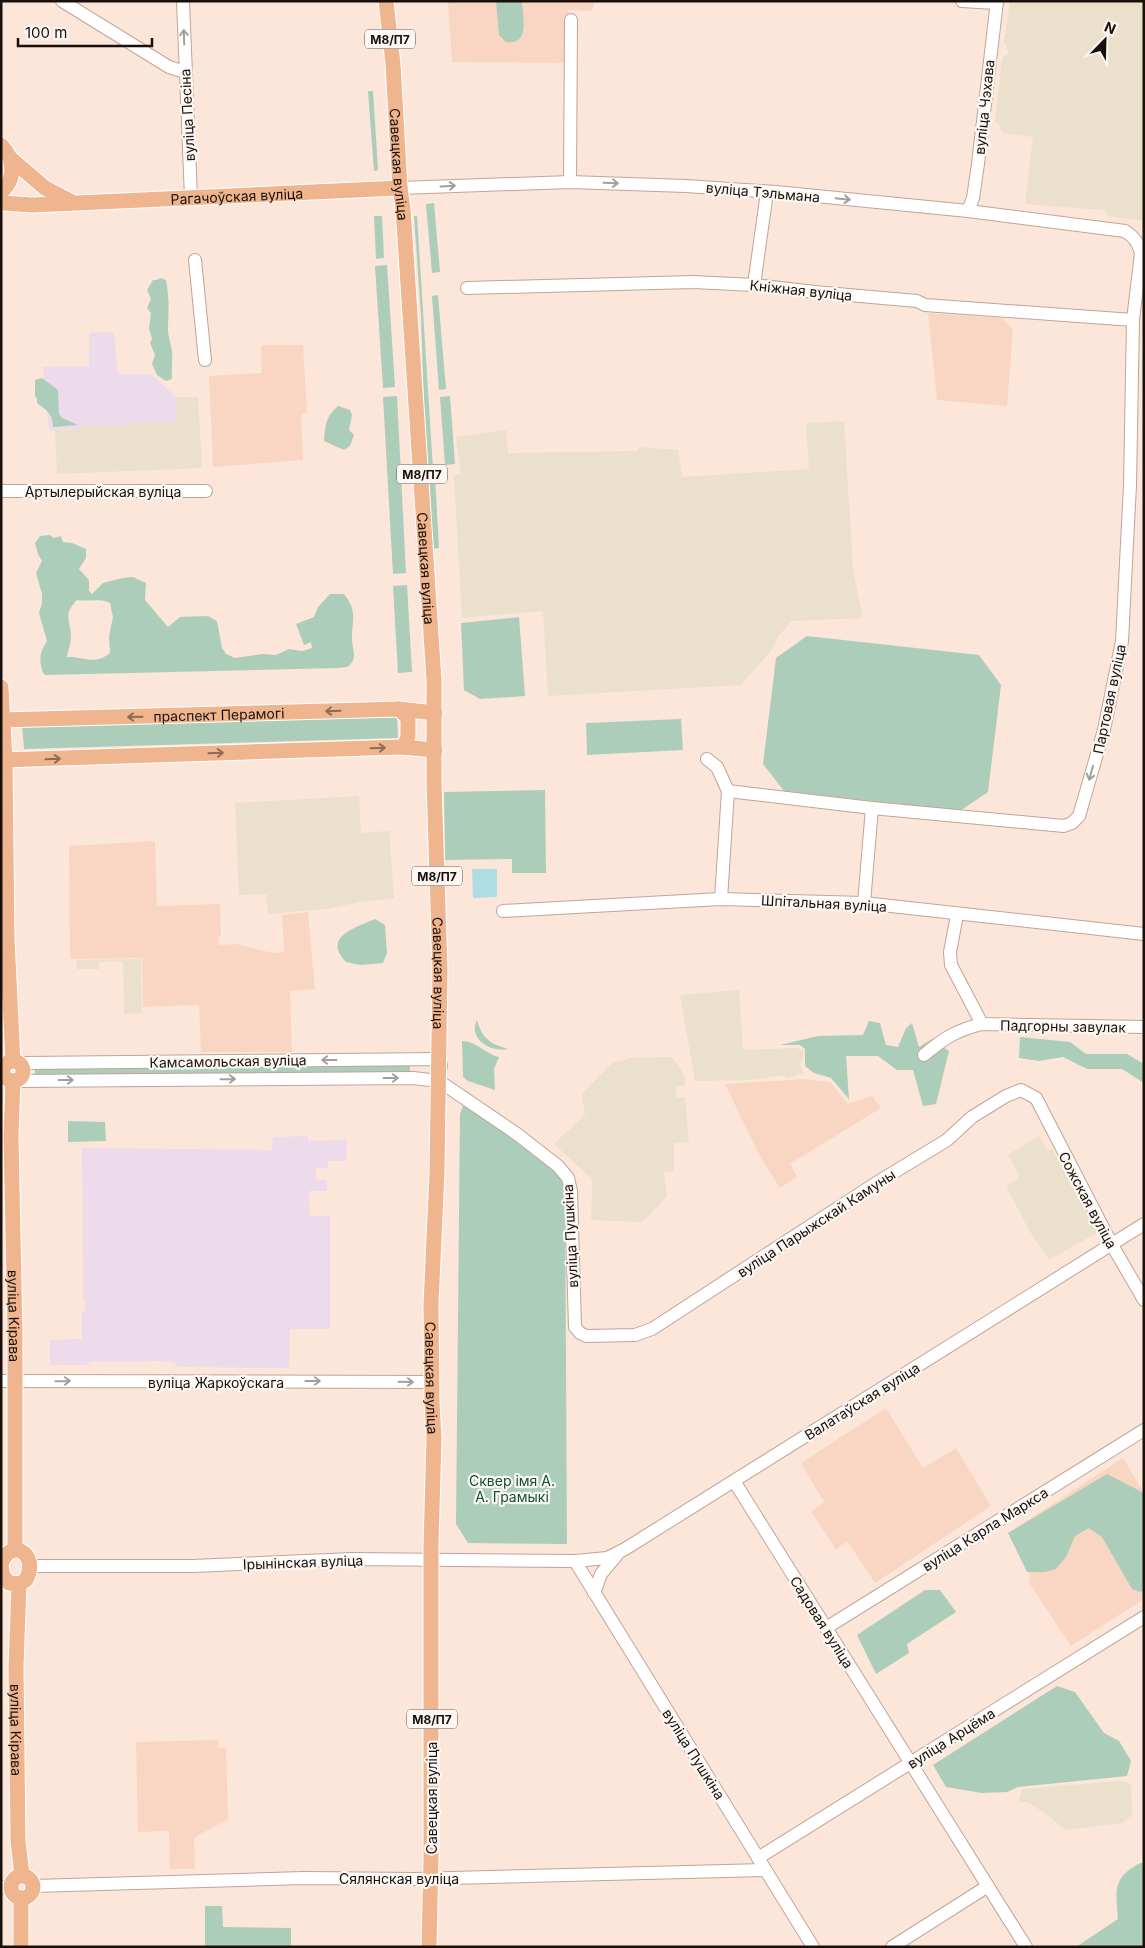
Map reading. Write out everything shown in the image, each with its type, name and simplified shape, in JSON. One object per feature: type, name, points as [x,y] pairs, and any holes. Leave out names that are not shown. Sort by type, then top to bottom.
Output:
[{"type":"main road","name":"Савецкая вуліца","points":[[386,1],[393,64],[400,188],[403,208],[422,483],[435,713],[440,969],[438,1173],[432,1304],[434,1438],[431,1560],[429,1947]]},
{"type":"main road","name":"Рагачоўская вуліца","points":[[1,145],[10,158],[45,188],[74,203]]},
{"type":"main road","points":[[1,192],[10,182],[12,174],[10,158]]},
{"type":"main road","name":"Рагачоўская вуліца","points":[[1,203],[20,205],[74,203],[400,188]]},
{"type":"main road","points":[[1,212],[20,205]]},
{"type":"main road","name":"вуліца Кірава","points":[[1,687],[15,1332],[8,1381],[15,1550]]},
{"type":"main road","points":[[399,709],[408,718],[408,736],[404,747]]},
{"type":"main road","name":"праспект Перамогі","points":[[2,720],[399,709],[435,713]]},
{"type":"main road","points":[[20,720],[13,726],[12,732],[13,750],[15,756],[20,760]]},
{"type":"main road","points":[[3,760],[404,747],[435,750]]},
{"type":"main road","points":[[15,1550],[25,1552],[30,1558],[26,1580],[19,1584],[9,1583],[3,1576],[1,1566],[3,1558],[8,1552],[15,1550]]},
{"type":"main road","name":"вуліца Кірава","points":[[19,1584],[16,1667],[18,1841],[22,1875]]},
{"type":"main road","points":[[11,1891],[28,1896],[34,1886],[31,1880],[22,1875],[16,1878],[11,1891],[21,1947]]},
{"type":"street","points":[[62,1],[169,67],[185,72]]},
{"type":"street","name":"вуліца Песіна","points":[[183,1],[191,198]]},
{"type":"street","points":[[962,1],[997,2]]},
{"type":"street","name":"вуліца Чэхава","points":[[968,211],[973,198],[997,2]]},
{"type":"street","points":[[570,182],[571,20]]},
{"type":"street","name":"вуліца Тэльмана","points":[[400,188],[570,182],[686,186],[968,211],[1125,231]]},
{"type":"street","points":[[754,285],[767,192]]},
{"type":"street","name":"Партовая вуліца","points":[[727,797],[1064,826],[1072,823],[1078,816],[1104,730],[1122,641],[1130,485],[1133,320],[1141,253],[1139,244],[1133,236],[1125,231]]},
{"type":"street","points":[[195,260],[205,360]]},
{"type":"street","name":"Кніжная вуліца","points":[[467,288],[693,282],[754,285],[917,301],[925,305],[1133,320]]},
{"type":"street","name":"Артылерыйская вуліца","points":[[1,491],[206,491]]},
{"type":"street","points":[[707,759],[717,766],[727,797],[721,899]]},
{"type":"street","points":[[864,903],[872,808]]},
{"type":"street","name":"Шпітальная вуліца","points":[[502,911],[721,899],[864,903],[957,915],[1144,934]]},
{"type":"street","name":"Падгорны завулак","points":[[957,915],[950,952],[951,965],[982,1024]]},
{"type":"street","name":"Падгорны завулак","points":[[924,1055],[937,1044],[961,1029],[982,1024],[1144,1027]]},
{"type":"street","points":[[413,1059],[413,1078]]},
{"type":"street","name":"Камсамольская вуліца","points":[[10,1071],[34,1063],[439,1059]]},
{"type":"street","name":"вуліца Пушкіна","points":[[439,1059],[446,1079],[458,1094]]},
{"type":"street","points":[[190,1061],[191,1080]]},
{"type":"street","name":"Камсамольская вуліца","points":[[10,1071],[191,1080],[413,1078],[439,1081]]},
{"type":"street","name":"вуліца Пушкіна","points":[[439,1081],[540,1150],[568,1178],[575,1327],[586,1336]]},
{"type":"street","name":"вуліца Парыжскай Камуны","points":[[586,1336],[635,1335],[652,1329],[873,1185],[947,1140],[972,1117],[1006,1096],[1021,1090],[1036,1098]]},
{"type":"street","name":"Сожская вуліца","points":[[1036,1098],[1112,1245],[1144,1300]]},
{"type":"street","name":"Валатаўская вуліца","points":[[575,1561],[594,1560],[618,1554],[1144,1224]]},
{"type":"street","name":"вуліца Жаркоўскага","points":[[8,1381],[432,1382]]},
{"type":"street","name":"вуліца Карла Маркса","points":[[826,1628],[1144,1430]]},
{"type":"street","name":"Садовая вуліца","points":[[734,1481],[1026,1947]]},
{"type":"street","points":[[594,1592],[601,1574],[618,1554]]},
{"type":"street","name":"Ірынінская вуліца","points":[[30,1566],[193,1566],[352,1559],[575,1561]]},
{"type":"street","name":"вуліца Пушкіна","points":[[575,1561],[813,1947]]},
{"type":"street","name":"вуліца Арцёма","points":[[758,1858],[1144,1617]]},
{"type":"street","name":"Сялянская вуліца","points":[[34,1886],[304,1878],[430,1878],[765,1870]]},
{"type":"street","points":[[892,1947],[988,1886]]},
{"type":"shaded area","points":[[448,1],[595,1],[592,11],[568,10],[567,63],[452,62]]},
{"type":"shaded area","points":[[1010,1],[1144,1],[1144,221],[1107,216],[1106,211],[1103,210],[1025,204],[1033,137],[1004,133],[999,128],[1001,126],[995,121],[1002,58],[1009,53],[1004,42]]},
{"type":"shaded area","points":[[928,313],[1002,318],[1013,330],[1007,406],[937,400]]},
{"type":"shaded area","points":[[114,332],[118,374],[151,374],[175,396],[178,422],[129,423],[128,426],[80,426],[79,429],[49,430],[43,367],[89,366],[89,333]]},
{"type":"shaded area","points":[[261,345],[303,345],[307,413],[301,414],[303,460],[213,467],[209,376],[262,373]]},
{"type":"shaded area","points":[[175,397],[198,397],[202,468],[57,474],[55,430],[79,429],[79,426],[178,422]]},
{"type":"shaded area","points":[[844,421],[853,570],[863,618],[792,621],[778,636],[773,648],[741,685],[548,696],[543,611],[462,618],[454,475],[461,474],[456,437],[506,430],[508,453],[638,451],[639,447],[678,450],[682,477],[809,469],[806,423]]},
{"type":"shaded area","points":[[359,796],[361,833],[389,831],[394,898],[326,909],[268,914],[266,894],[239,895],[235,803]]},
{"type":"shaded area","points":[[155,841],[157,906],[220,904],[221,936],[218,936],[219,945],[236,944],[273,953],[284,952],[282,915],[308,912],[315,989],[290,991],[292,1052],[201,1052],[199,1005],[143,1007],[142,958],[70,959],[69,846]]},
{"type":"shaded area","points":[[141,959],[142,1013],[124,1014],[123,961],[99,962],[99,969],[77,969],[76,960]]},
{"type":"shaded area","points":[[739,990],[743,1050],[797,1048],[804,1052],[800,1065],[804,1073],[787,1078],[784,1075],[751,1080],[695,1081],[680,995]]},
{"type":"shaded area","points":[[671,1057],[685,1077],[685,1086],[676,1086],[676,1097],[685,1097],[689,1142],[674,1143],[674,1171],[664,1172],[667,1197],[642,1222],[591,1220],[591,1178],[554,1144],[585,1115],[582,1094],[613,1062],[630,1058]]},
{"type":"shaded area","points":[[804,1079],[830,1082],[848,1104],[872,1096],[881,1108],[790,1164],[797,1177],[780,1188],[760,1157],[725,1084]]},
{"type":"shaded area","points":[[308,1136],[308,1141],[347,1140],[346,1161],[328,1161],[328,1168],[316,1168],[316,1180],[327,1180],[327,1191],[309,1191],[310,1216],[330,1216],[330,1329],[290,1329],[289,1368],[178,1367],[174,1362],[160,1361],[89,1362],[89,1365],[50,1365],[50,1340],[82,1339],[82,1312],[85,1312],[85,1301],[83,1300],[82,1148],[272,1150],[273,1137]]},
{"type":"shaded area","points":[[1039,1136],[1048,1151],[1052,1149],[1098,1232],[1049,1260],[1030,1232],[1006,1186],[1016,1180],[1019,1175],[1008,1155]]},
{"type":"shaded area","points":[[886,1408],[923,1468],[956,1448],[991,1506],[875,1583],[848,1542],[836,1549],[811,1512],[824,1502],[801,1463]]},
{"type":"shaded area","points":[[1123,1458],[1144,1493],[1144,1599],[1071,1646],[1029,1583],[1030,1574],[1008,1533]]},
{"type":"shaded area","points":[[218,1740],[218,1748],[226,1748],[228,1819],[194,1838],[195,1869],[170,1869],[169,1831],[138,1832],[136,1742]]},
{"type":"shaded area","points":[[1121,1781],[1131,1784],[1132,1815],[1122,1823],[1066,1830],[1045,1813],[1027,1802],[1019,1802],[1022,1789]]},
{"type":"green space","points":[[496,1],[522,1],[524,22],[522,35],[514,42],[506,42],[499,35]]},
{"type":"green space","points":[[368,91],[373,91],[378,170],[374,171]]},
{"type":"green space","points":[[434,203],[440,272],[432,273],[426,204]]},
{"type":"green space","points":[[374,216],[382,216],[384,258],[376,259]]},
{"type":"green space","points":[[414,216],[417,216],[433,469],[426,468],[421,316]]},
{"type":"green space","points":[[387,265],[395,387],[383,388],[375,266]]},
{"type":"green space","points":[[160,278],[166,280],[168,332],[172,349],[172,379],[166,381],[157,375],[152,364],[155,355],[150,343],[152,339],[149,328],[151,313],[147,308],[151,299],[147,290],[153,280]]},
{"type":"green space","points":[[438,295],[446,389],[439,390],[432,296]]},
{"type":"green space","points":[[42,378],[58,390],[59,414],[62,418],[78,425],[53,427],[50,415],[37,403],[35,396],[35,380]]},
{"type":"green space","points":[[397,396],[406,573],[393,574],[383,397]]},
{"type":"green space","points":[[450,396],[455,464],[445,465],[440,397]]},
{"type":"green space","points":[[338,406],[350,410],[352,415],[349,430],[354,435],[350,446],[344,450],[324,441],[327,422]]},
{"type":"green space","points":[[428,477],[435,477],[439,548],[432,549]]},
{"type":"green space","points":[[50,535],[54,538],[61,536],[63,542],[72,543],[86,549],[86,558],[79,569],[89,580],[89,591],[92,594],[103,583],[133,577],[146,583],[145,600],[168,627],[180,617],[208,616],[217,621],[222,648],[226,654],[235,658],[262,654],[276,655],[289,649],[302,651],[312,648],[311,642],[304,645],[296,624],[314,617],[318,607],[330,594],[344,594],[353,611],[353,661],[347,667],[338,668],[46,675],[43,673],[40,657],[47,641],[39,613],[42,594],[36,573],[42,561],[35,543],[40,536]],"holes":[[[77,600],[110,603],[113,617],[109,636],[110,653],[99,659],[89,660],[67,657],[71,642],[68,618],[72,605]]]},
{"type":"green space","points":[[407,585],[412,672],[398,673],[393,586]]},
{"type":"green space","points":[[519,617],[525,696],[480,699],[464,690],[461,623]]},
{"type":"green space","points":[[807,636],[979,655],[1001,685],[988,792],[960,811],[784,791],[763,764],[776,658]]},
{"type":"green space","points":[[397,715],[398,738],[24,749],[22,724]]},
{"type":"green space","points":[[681,719],[683,750],[587,755],[586,723]]},
{"type":"green space","points":[[545,790],[546,873],[512,873],[512,859],[445,860],[444,792]]},
{"type":"green space","points":[[375,919],[385,925],[387,953],[383,963],[360,965],[346,962],[339,953],[338,945],[340,939],[352,929]]},
{"type":"green space","points":[[477,1020],[488,1040],[508,1049],[502,1050],[489,1047],[478,1039],[475,1033]]},
{"type":"green space","points":[[869,1021],[880,1023],[886,1045],[898,1047],[906,1028],[912,1023],[919,1047],[932,1039],[949,1051],[936,1104],[923,1106],[913,1070],[897,1070],[878,1056],[846,1056],[849,1099],[831,1078],[814,1073],[805,1066],[805,1049],[800,1045],[780,1045],[818,1036],[863,1035]]},
{"type":"green space","points":[[1020,1037],[1070,1042],[1086,1054],[1127,1054],[1144,1064],[1144,1083],[1122,1069],[1087,1069],[1063,1057],[1039,1061],[1019,1058]]},
{"type":"green space","points":[[462,1041],[472,1043],[499,1057],[494,1069],[495,1090],[468,1081],[463,1077]]},
{"type":"green space","points":[[410,1064],[410,1072],[35,1077],[35,1068]]},
{"type":"green space","name":"Сквер імя А. А. Грамыкі","points":[[464,1103],[557,1173],[565,1184],[567,1544],[468,1543],[456,1524],[460,1114]]},
{"type":"green space","points":[[68,1121],[105,1122],[106,1141],[68,1142]]},
{"type":"green space","points":[[1107,1474],[1144,1493],[1144,1590],[1140,1592],[1132,1589],[1102,1537],[1089,1528],[1075,1536],[1066,1557],[1056,1569],[1045,1572],[1027,1572],[1008,1533]]},
{"type":"green space","points":[[925,1590],[940,1590],[956,1612],[907,1644],[909,1653],[876,1674],[857,1635]]},
{"type":"green space","points":[[1057,1686],[1075,1692],[1104,1733],[1119,1741],[1131,1761],[1127,1776],[1018,1787],[1007,1792],[982,1793],[946,1787],[933,1765]]},
{"type":"green space","points":[[1140,1863],[1144,1863],[1144,1947],[1076,1947],[1118,1919],[1117,1892],[1120,1880],[1124,1874]]},
{"type":"green space","points":[[205,1906],[222,1906],[223,1927],[291,1928],[291,1947],[205,1947]]},
{"type":"water","points":[[472,869],[497,869],[497,897],[473,898]]}]
